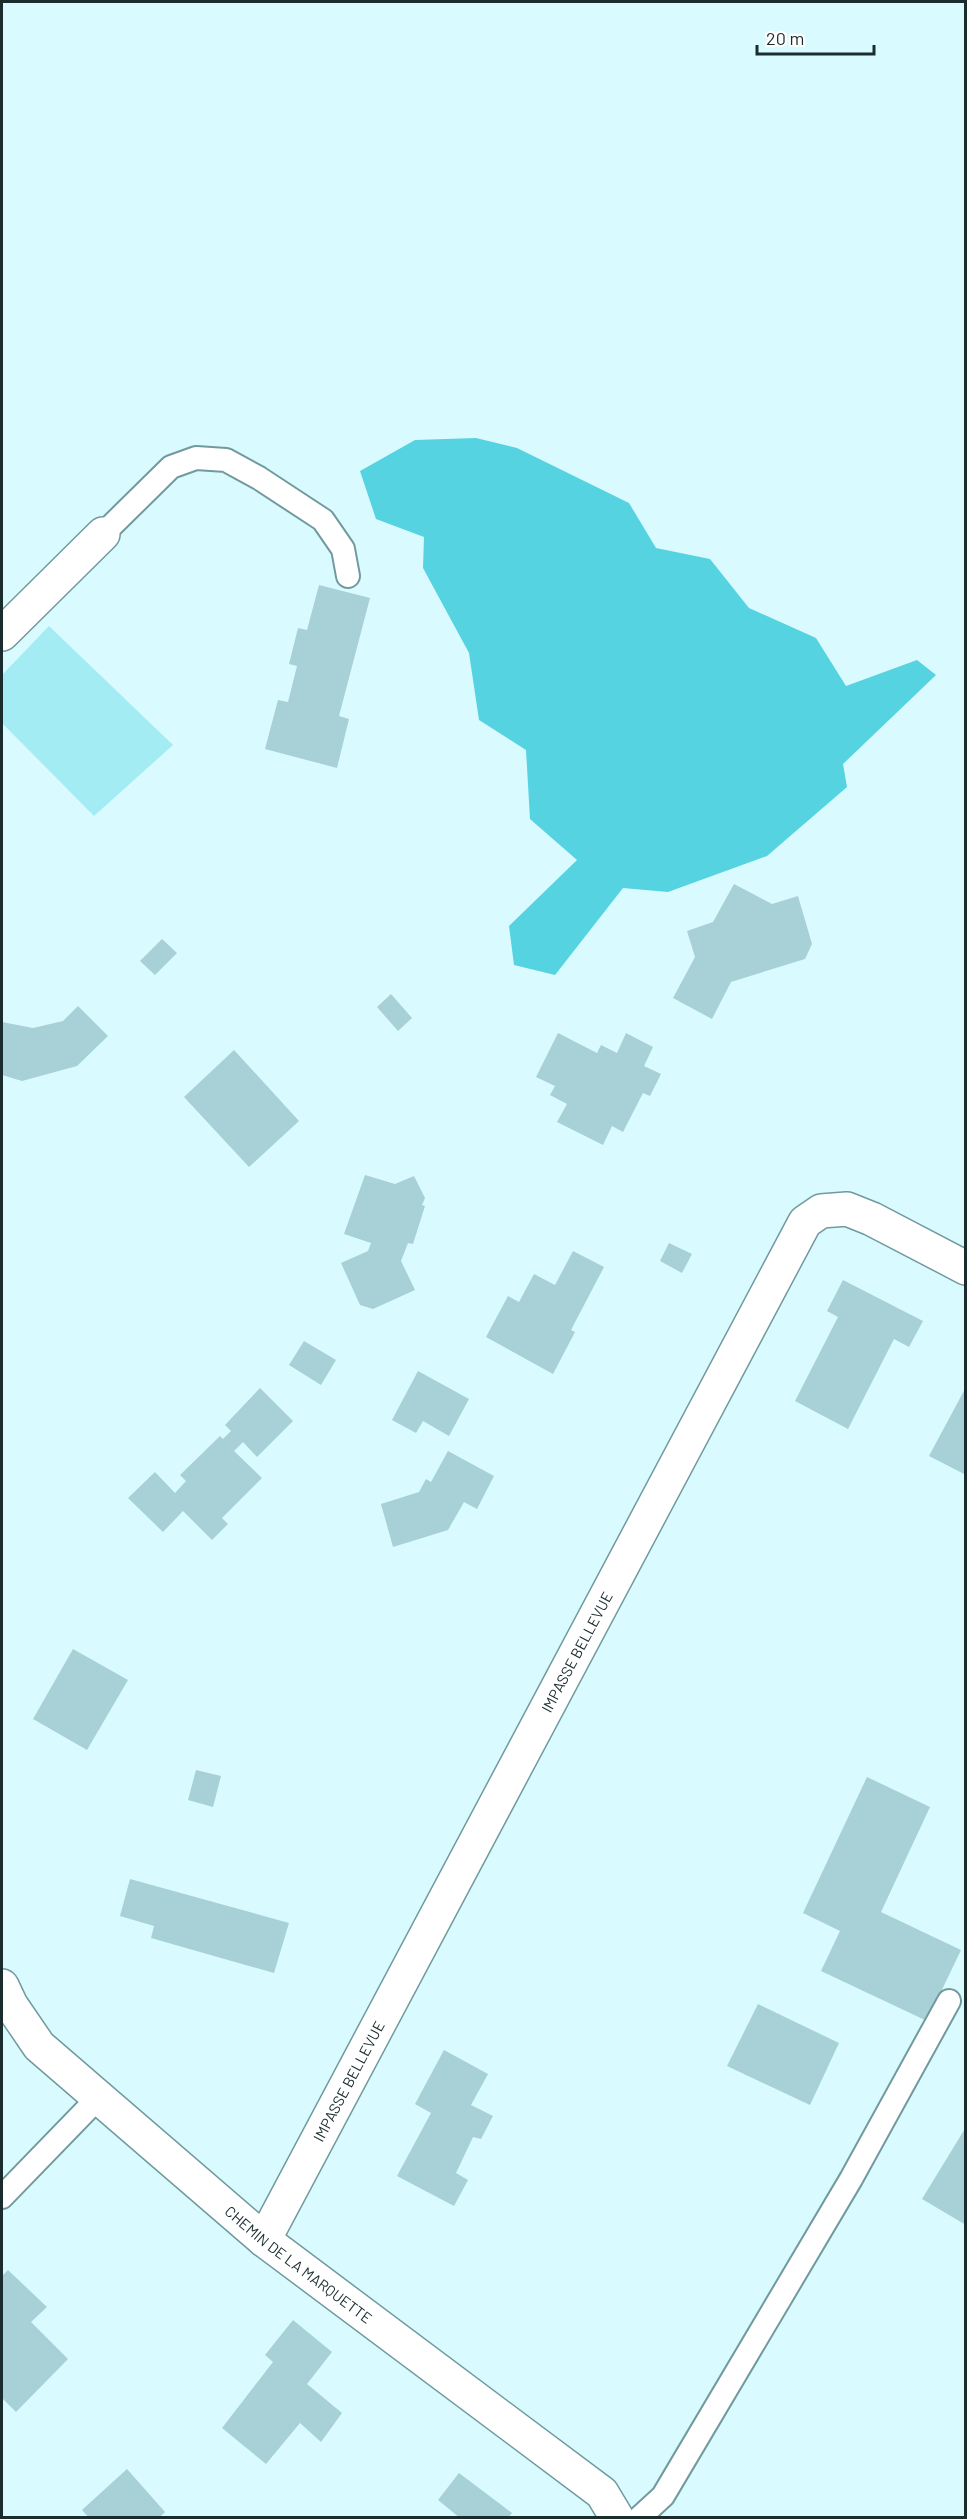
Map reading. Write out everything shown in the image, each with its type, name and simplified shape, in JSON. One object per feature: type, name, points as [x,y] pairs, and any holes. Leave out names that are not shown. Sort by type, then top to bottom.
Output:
[{"type":"street","points":[[2,634],[103,534]]},
{"type":"street","name":"IMPASSE BELLEVUE","points":[[264,2240],[805,1222],[821,1210],[847,1209],[966,1268]]},
{"type":"street","name":"CHEMIN DE LA MARQUETTE","points":[[2,1986],[11,2006],[39,2046],[97,2098],[264,2240],[602,2493],[617,2517]]},
{"type":"lane","points":[[103,534],[171,467],[196,458],[226,460],[259,478],[323,520],[343,549],[348,576]]},
{"type":"lane","points":[[639,2517],[663,2496],[851,2179],[949,2001]]},
{"type":"lane","points":[[2,2197],[97,2098]]},
{"type":"shaded area","points":[[476,438],[517,448],[629,503],[656,548],[710,559],[749,608],[816,638],[846,686],[917,660],[936,675],[843,764],[847,787],[767,856],[668,892],[623,888],[555,975],[514,965],[509,926],[577,860],[530,819],[526,750],[479,720],[469,653],[423,568],[424,537],[376,519],[360,471],[415,440]]},
{"type":"shaded area","points":[[49,626],[173,745],[94,816],[2,723],[2,675]]},
{"type":"building","points":[[319,585],[370,598],[339,716],[349,719],[337,768],[265,749],[278,700],[288,702],[297,666],[289,664],[298,628],[307,630]]},
{"type":"building","points":[[734,884],[772,904],[798,896],[812,944],[805,959],[731,982],[712,1019],[673,998],[695,957],[687,931],[713,922]]},
{"type":"building","points":[[162,939],[177,953],[155,975],[140,961]]},
{"type":"building","points":[[391,994],[412,1018],[398,1031],[377,1007]]},
{"type":"building","points":[[78,1006],[108,1036],[77,1066],[22,1081],[2,1075],[2,1022],[33,1028],[63,1021]]},
{"type":"building","points":[[558,1033],[597,1053],[601,1045],[617,1053],[626,1033],[653,1047],[644,1066],[661,1074],[650,1096],[643,1093],[623,1132],[612,1126],[603,1145],[557,1122],[567,1104],[550,1095],[555,1086],[536,1077]]},
{"type":"building","points":[[234,1050],[299,1121],[249,1167],[184,1097]]},
{"type":"building","points":[[365,1175],[395,1184],[414,1176],[425,1198],[422,1205],[425,1206],[413,1244],[408,1243],[401,1261],[415,1290],[373,1309],[360,1305],[341,1263],[368,1251],[371,1243],[344,1234]]},
{"type":"building","points":[[669,1243],[692,1254],[682,1273],[660,1261]]},
{"type":"building","points":[[573,1251],[604,1267],[571,1330],[575,1332],[553,1374],[486,1337],[508,1296],[519,1302],[534,1274],[555,1285]]},
{"type":"building","points":[[843,1280],[923,1321],[909,1347],[894,1339],[848,1429],[795,1401],[838,1317],[827,1311]]},
{"type":"building","points":[[304,1341],[336,1360],[321,1385],[289,1365]]},
{"type":"building","points":[[418,1371],[469,1399],[449,1436],[423,1421],[416,1433],[392,1420]]},
{"type":"building","points":[[966,1387],[966,1475],[929,1456]]},
{"type":"building","points":[[260,1388],[293,1421],[257,1457],[243,1442],[234,1451],[262,1478],[222,1518],[228,1524],[212,1540],[183,1511],[163,1532],[128,1498],[155,1472],[175,1493],[186,1481],[180,1475],[220,1436],[223,1439],[231,1431],[225,1425]]},
{"type":"building","points":[[448,1451],[494,1476],[477,1509],[464,1502],[448,1530],[393,1547],[381,1504],[419,1492],[426,1479],[431,1482]]},
{"type":"building","points":[[73,1649],[128,1680],[87,1750],[33,1719]]},
{"type":"building","points":[[196,1770],[221,1776],[213,1807],[188,1800]]},
{"type":"building","points":[[867,1777],[930,1807],[881,1912],[961,1950],[927,2021],[821,1971],[840,1931],[803,1913]]},
{"type":"building","points":[[130,1879],[289,1923],[274,1973],[151,1938],[154,1926],[120,1916]]},
{"type":"building","points":[[758,2004],[839,2043],[810,2105],[727,2066]]},
{"type":"building","points":[[444,2050],[488,2074],[471,2105],[493,2116],[481,2139],[473,2137],[456,2173],[468,2180],[454,2206],[397,2176],[431,2113],[415,2104]]},
{"type":"building","points":[[966,2127],[966,2225],[922,2199]]},
{"type":"building","points":[[8,2270],[47,2307],[31,2322],[68,2359],[16,2412],[2,2398],[2,2276]]},
{"type":"building","points":[[293,2320],[332,2352],[307,2384],[342,2413],[321,2442],[300,2423],[266,2464],[222,2428],[273,2362],[265,2355]]},
{"type":"building","points":[[127,2469],[165,2512],[159,2518],[89,2518],[82,2510]]},
{"type":"building","points":[[459,2473],[512,2513],[508,2518],[460,2518],[438,2500]]}]
